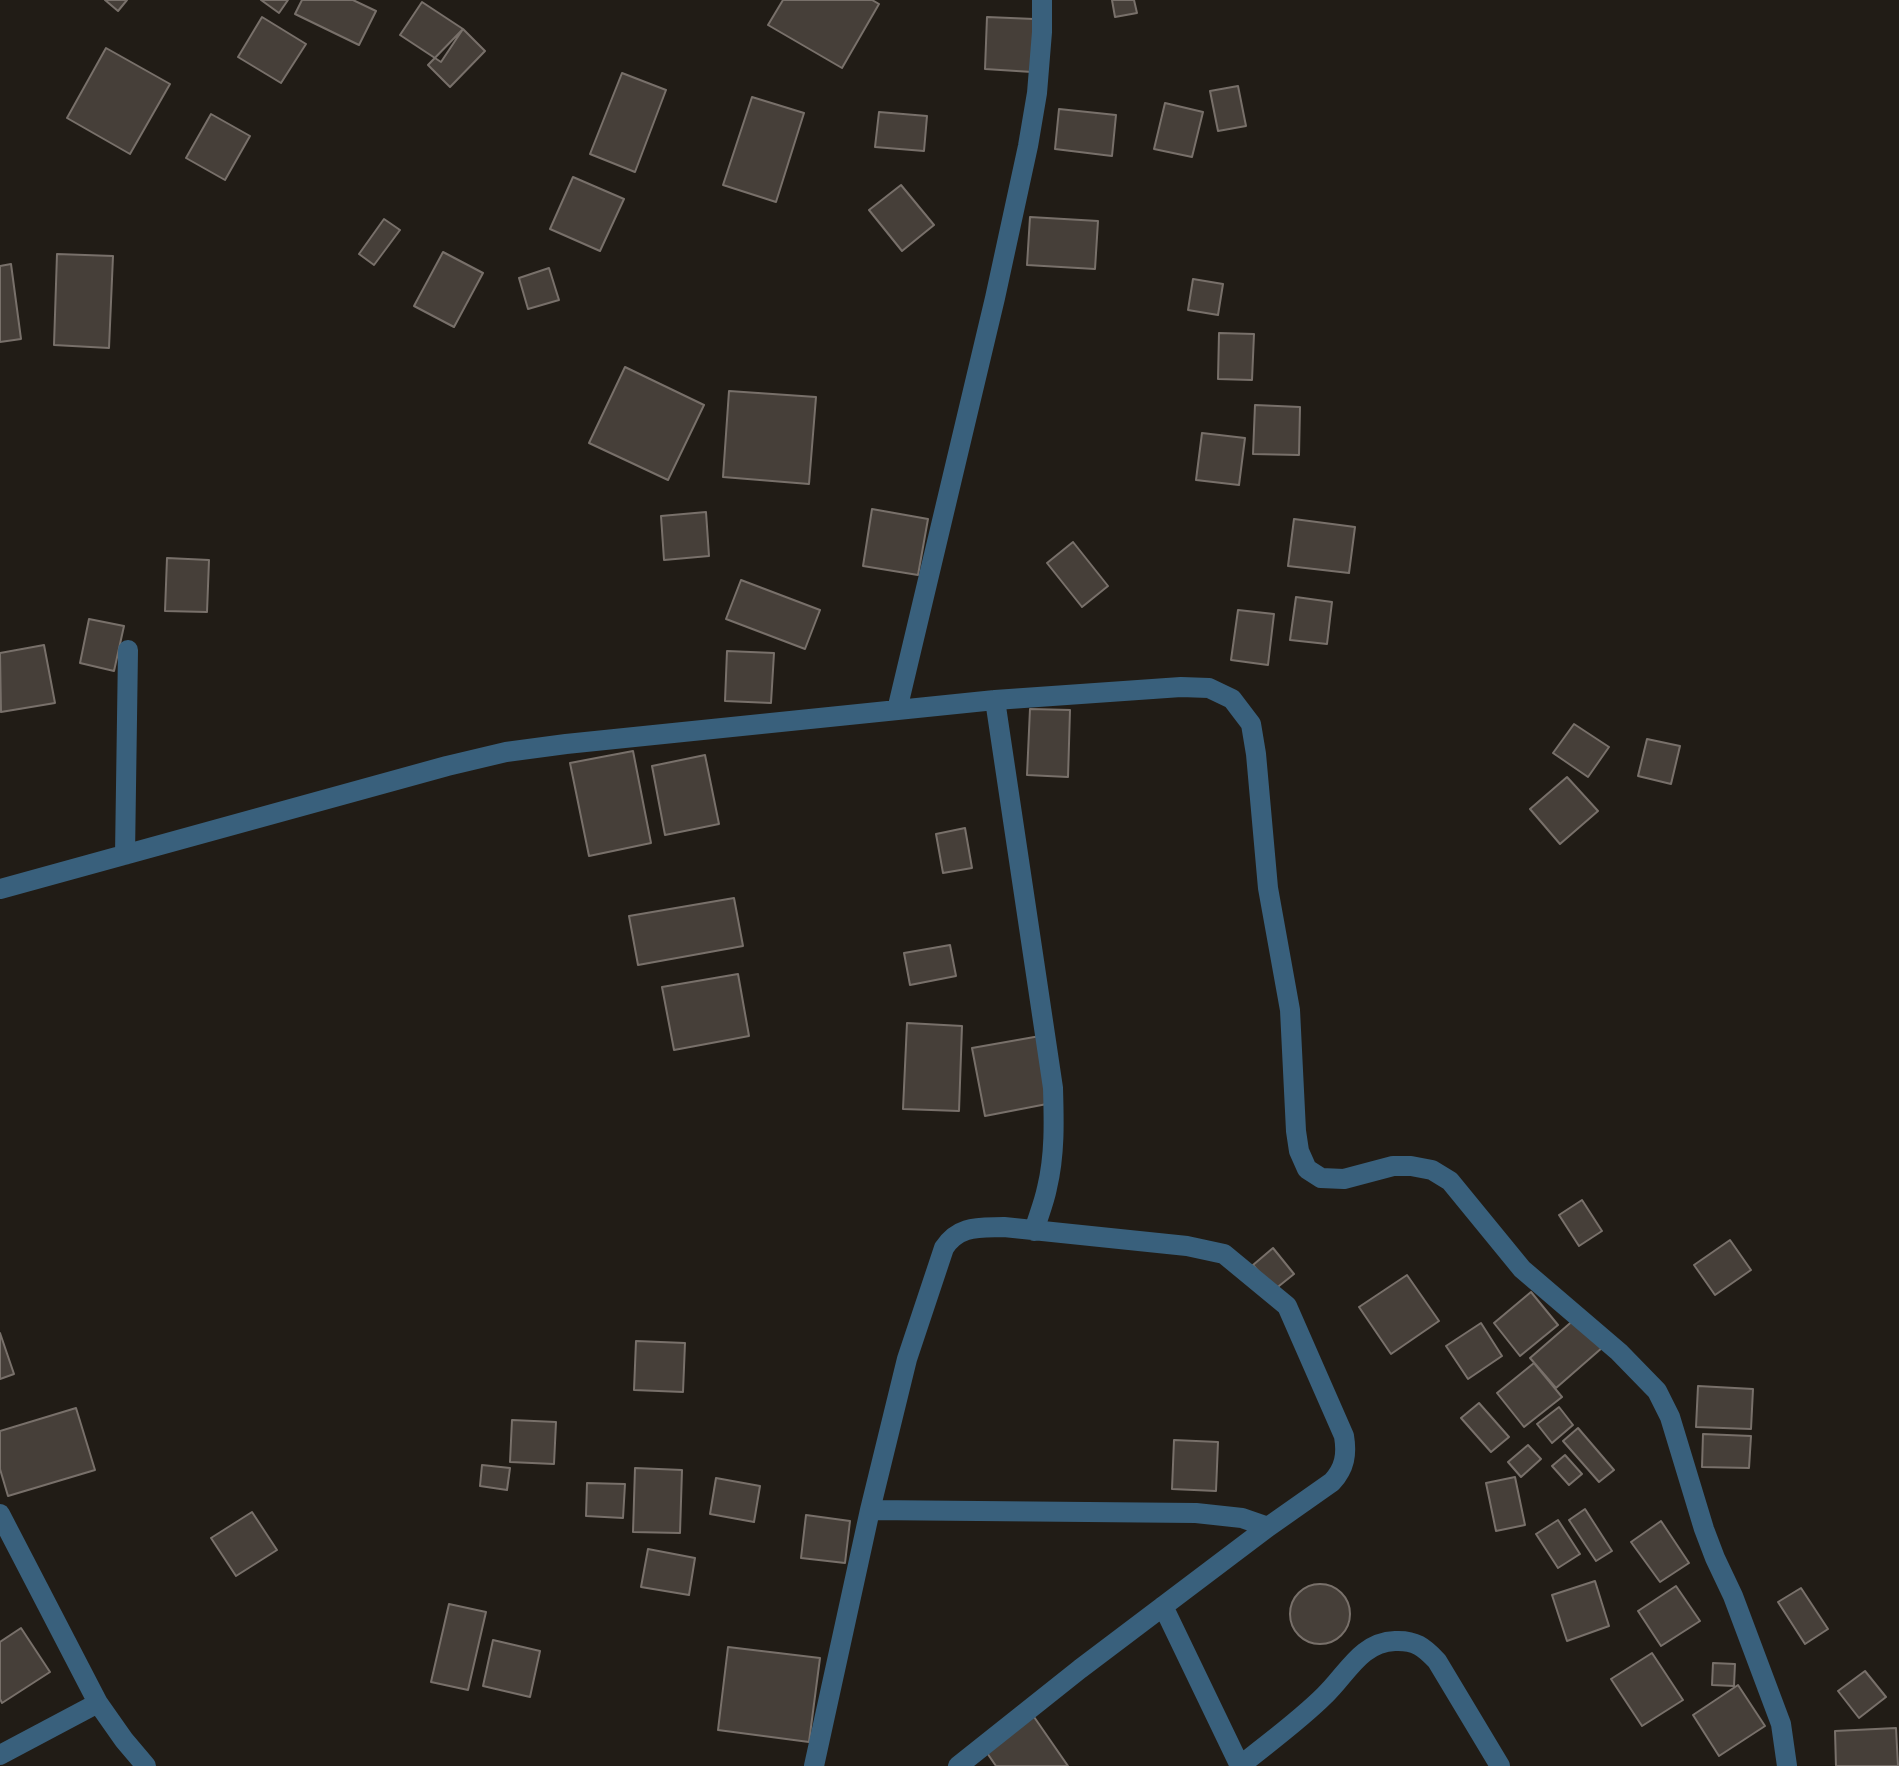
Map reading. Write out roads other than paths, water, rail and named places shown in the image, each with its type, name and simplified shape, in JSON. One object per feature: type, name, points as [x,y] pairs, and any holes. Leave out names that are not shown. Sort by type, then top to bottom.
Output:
[{"type":"street","points":[[897,710],[1028,146],[1037,93],[1042,0]]},
{"type":"street","points":[[125,855],[128,650]]},
{"type":"street","points":[[0,889],[506,752],[995,700],[1181,687],[1209,688],[1232,699],[1251,724],[1256,754],[1268,888],[1290,1010],[1296,1131],[1299,1151],[1307,1169],[1321,1178],[1344,1179],[1393,1166],[1411,1166],[1432,1170],[1450,1181],[1522,1269],[1619,1352],[1657,1391],[1670,1417],[1704,1529],[1781,1724],[1787,1766]]},
{"type":"street","points":[[995,700],[1053,1088],[1052,1162],[1034,1231]]},
{"type":"street","points":[[814,1766],[870,1510],[907,1359],[950,1238],[961,1231],[975,1228],[1004,1227],[1187,1246],[1224,1254],[1287,1306],[1344,1436],[1346,1450],[1339,1474],[1080,1669],[958,1766]]},
{"type":"street","points":[[870,1510],[1196,1513],[1242,1518],[1268,1527]]},
{"type":"street","points":[[0,1514],[98,1703],[146,1766]]},
{"type":"street","points":[[1163,1606],[1240,1766],[1326,1694],[1368,1648],[1385,1641],[1404,1641],[1424,1647],[1437,1661],[1500,1766]]},
{"type":"street","points":[[0,1755],[98,1703]]}]
